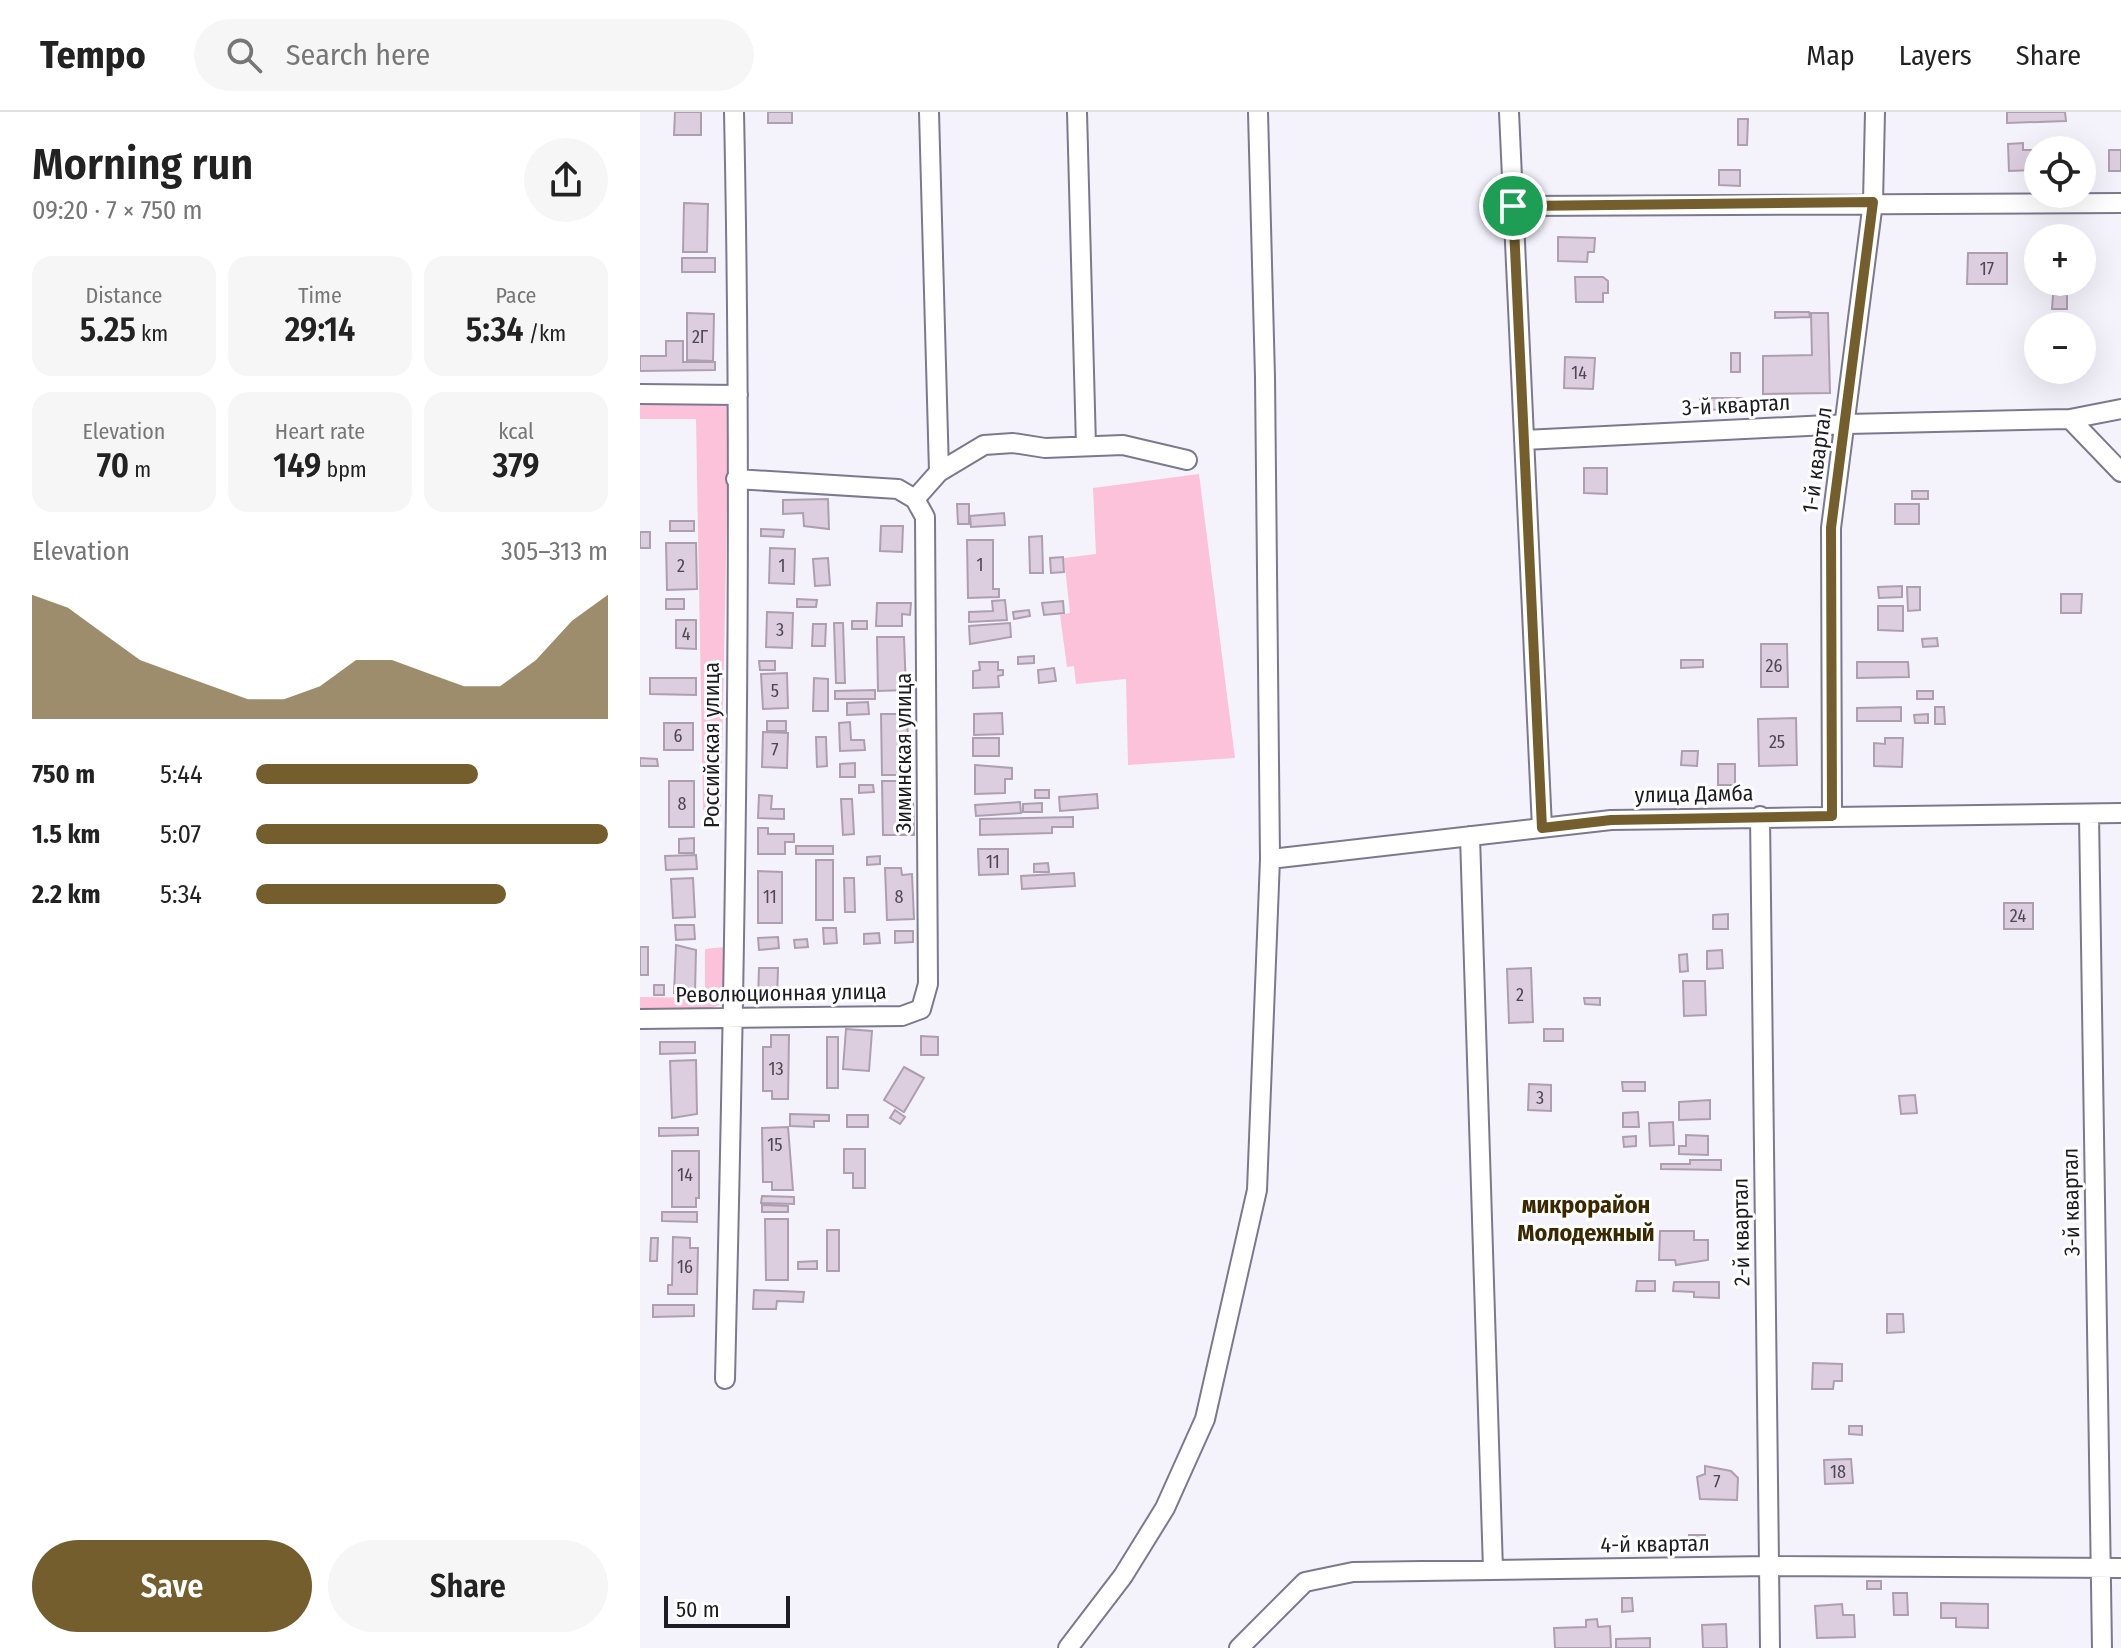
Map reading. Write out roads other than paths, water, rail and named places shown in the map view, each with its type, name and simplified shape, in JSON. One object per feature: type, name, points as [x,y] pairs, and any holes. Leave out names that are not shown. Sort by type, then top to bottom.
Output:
[{"type":"street","name":"Российская улица","points":[[725,1379],[734,1018],[738,395],[734,112]]},
{"type":"street","points":[[929,112],[939,472]]},
{"type":"street","points":[[1077,112],[1086,446]]},
{"type":"street","points":[[1068,1648],[1123,1576],[1165,1508],[1205,1419],[1257,1190],[1270,859],[1265,377],[1258,112]]},
{"type":"street","points":[[1509,112],[1542,828]]},
{"type":"street","name":"1-й квартал","points":[[1832,816],[1831,528],[1847,424],[1873,202],[1875,112]]},
{"type":"street","points":[[1513,206],[2121,203]]},
{"type":"street","points":[[640,394],[738,395]]},
{"type":"street","name":"3-й квартал","points":[[1524,440],[1847,424],[2070,419],[2121,409]]},
{"type":"street","points":[[2070,419],[2121,472]]},
{"type":"street","points":[[736,479],[898,489],[915,499],[939,472],[984,445],[1123,445],[1187,460]]},
{"type":"street","name":"Зиминская улица","points":[[915,499],[925,517],[928,984],[921,1009]]},
{"type":"street","name":"улица Дамба","points":[[1270,859],[1611,820],[2121,813]]},
{"type":"street","name":"3-й квартал","points":[[2089,815],[2102,1648]]},
{"type":"street","name":"2-й квартал","points":[[1760,816],[1770,1648]]},
{"type":"street","points":[[1470,836],[1493,1570]]},
{"type":"street","name":"Революционная улица","points":[[640,1019],[902,1016],[921,1009]]},
{"type":"street","name":"4-й квартал","points":[[1239,1648],[1305,1582],[1353,1572],[1769,1566],[2101,1568]]},
{"type":"street","points":[[2101,1568],[2121,1568]]},
{"type":"district","name":"микрорайон Молодежный","points":[[1586,1219]]}]
